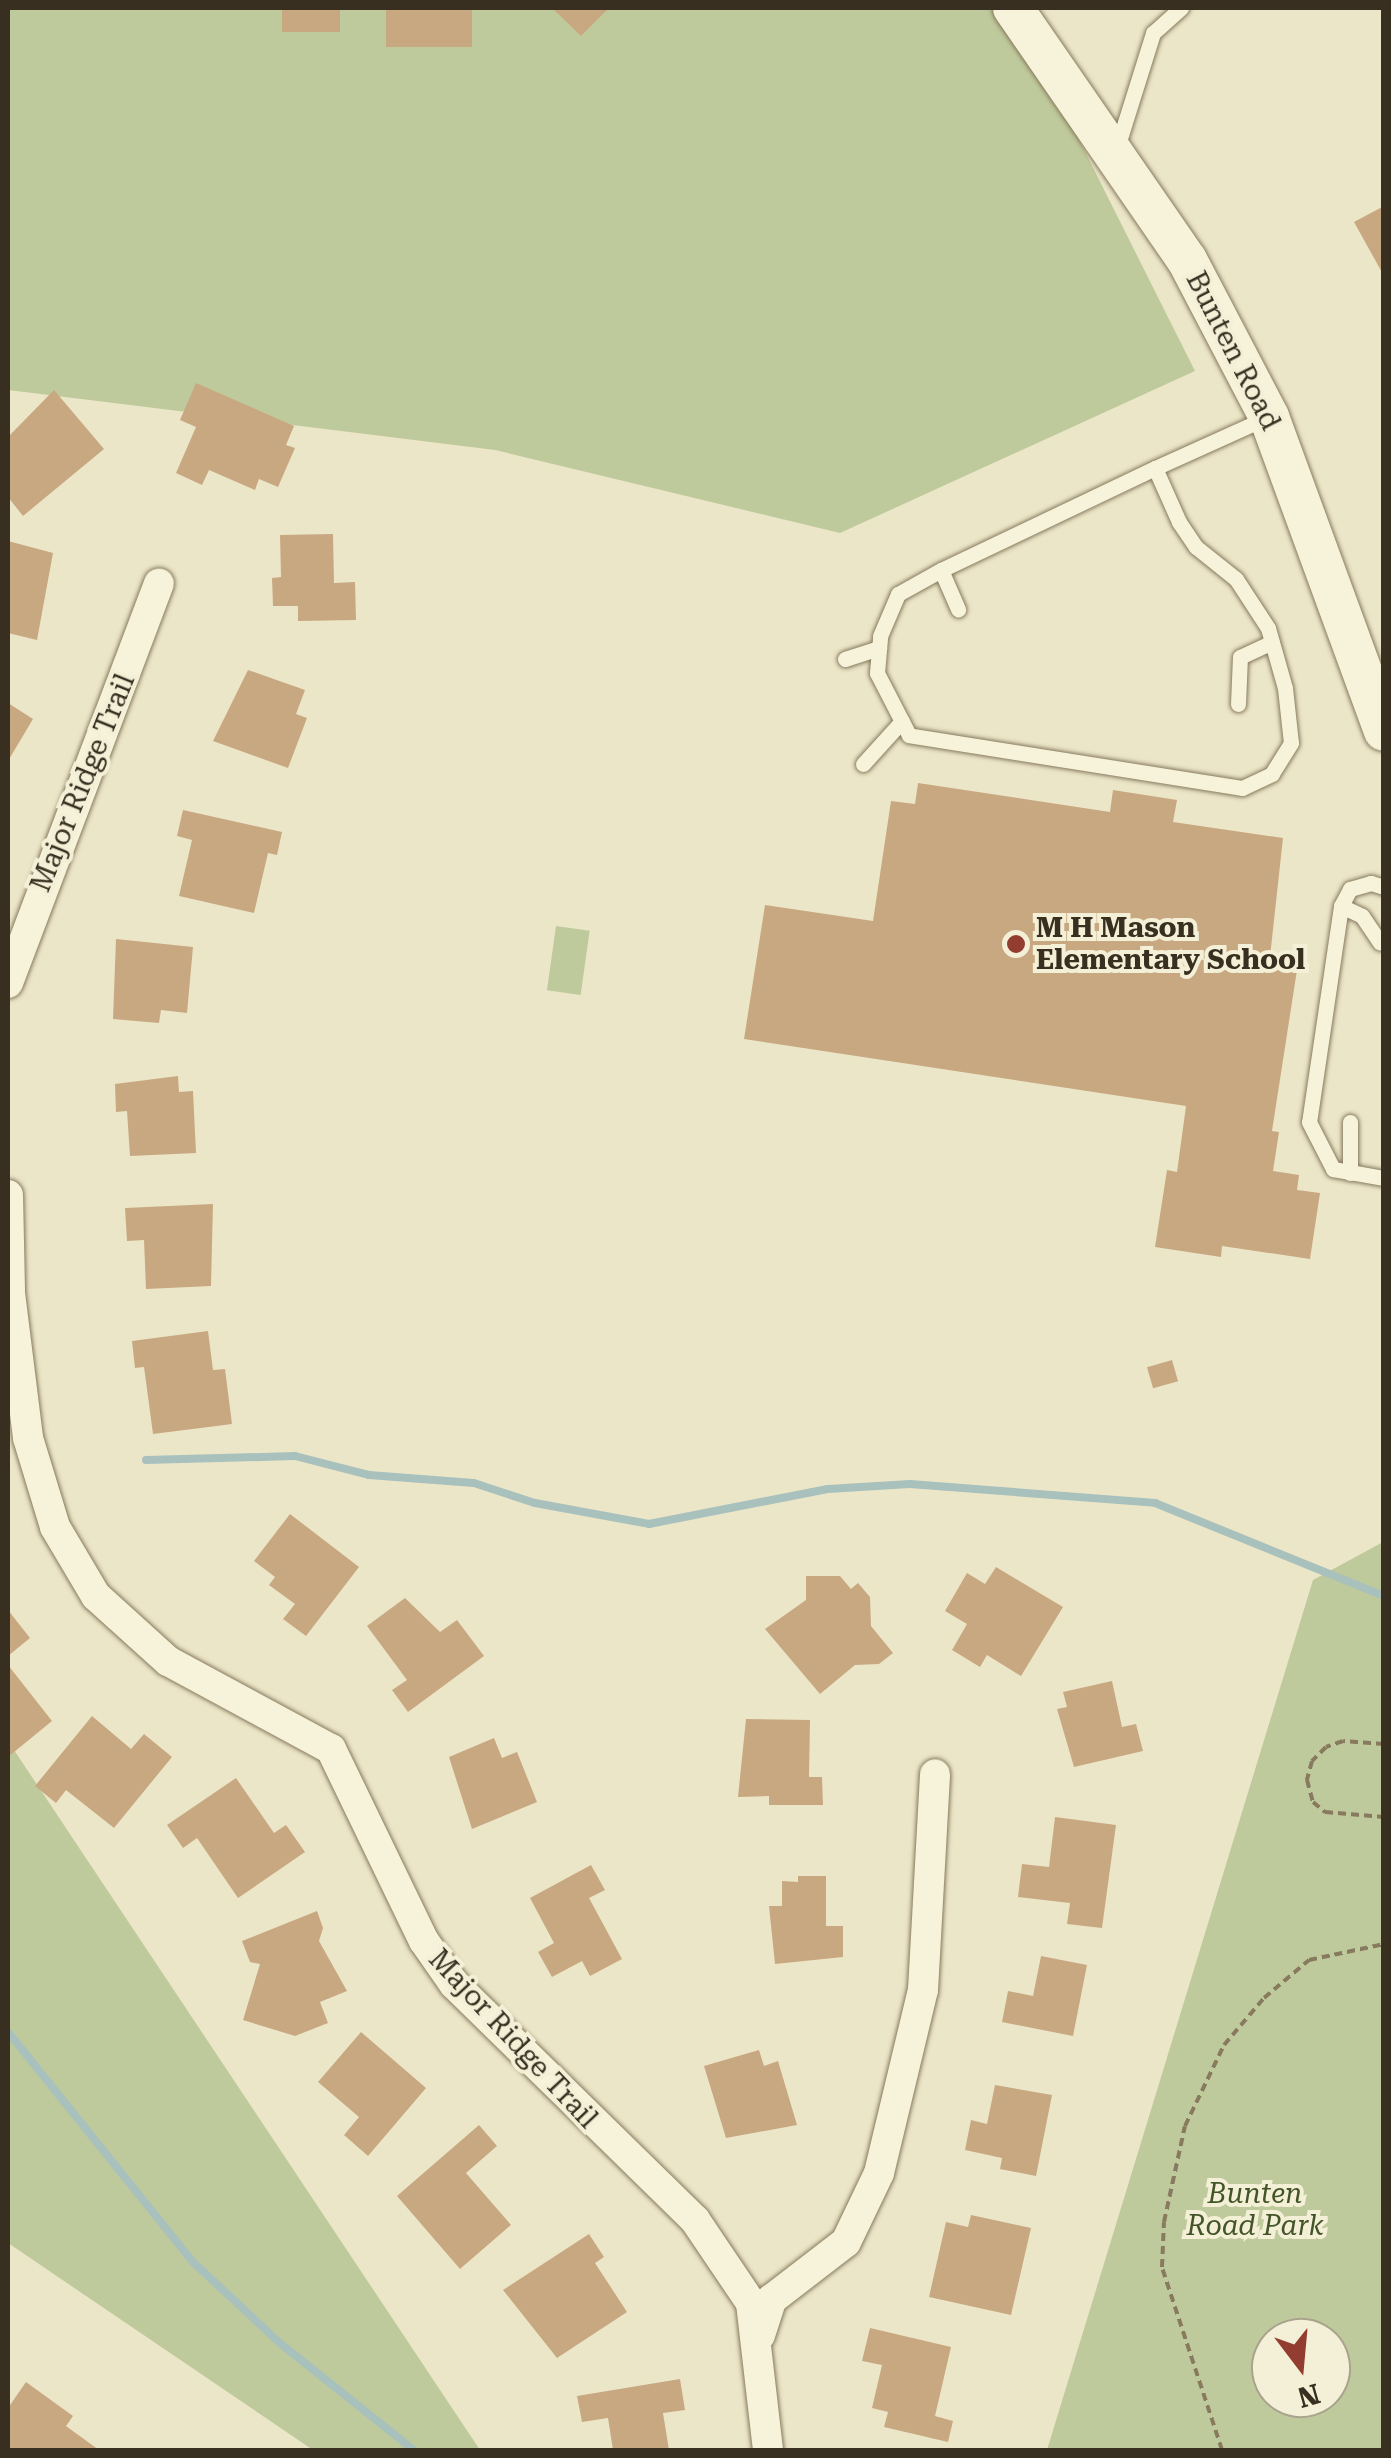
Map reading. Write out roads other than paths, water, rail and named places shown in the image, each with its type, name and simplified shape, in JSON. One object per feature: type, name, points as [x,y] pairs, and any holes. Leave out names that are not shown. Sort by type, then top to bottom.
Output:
[{"type":"street","name":"Bunten Road","points":[[1013,8],[1187,260],[1269,416],[1384,731]]},
{"type":"street","name":"Major Ridge Trail","points":[[8,983],[160,584]]},
{"type":"street","name":"Major Ridge Trail","points":[[8,1196],[10,1293],[28,1438],[55,1527],[96,1596],[168,1661],[331,1749],[424,1941],[454,1984],[562,2095],[695,2220],[751,2302],[768,2450]]},
{"type":"street","points":[[754,2352],[772,2299],[846,2242],[879,2173],[923,1990],[935,1774]]},
{"type":"lane","points":[[1116,154],[1153,33],[1181,8]]},
{"type":"lane","points":[[1155,468],[1178,522],[1196,547],[1236,578],[1272,642],[1291,743],[1272,774],[1242,788],[909,735],[877,673],[879,648],[898,594],[940,570],[1155,468],[1269,416]]},
{"type":"lane","points":[[940,570],[958,608]]},
{"type":"lane","points":[[1238,704],[1240,657],[1272,642]]},
{"type":"lane","points":[[846,659],[879,648]]},
{"type":"lane","points":[[863,764],[902,722]]},
{"type":"lane","points":[[1384,887],[1371,883],[1350,890],[1341,906],[1309,1122],[1333,1169],[1384,1178]]},
{"type":"lane","points":[[1341,906],[1362,916],[1380,943]]},
{"type":"lane","points":[[1350,1122],[1350,1173]]},
{"type":"waterway","points":[[146,1460],[295,1456],[369,1475],[474,1483],[535,1503],[649,1524],[828,1489],[910,1484],[1155,1503],[1384,1596]]},
{"type":"waterway","points":[[8,2032],[194,2263],[281,2344],[414,2450]]},
{"type":"place","name":"M H Mason Elementary School","points":[[1016,944]]},
{"type":"park label","name":"Bunten Road Park","points":[[1255,2210]]}]
